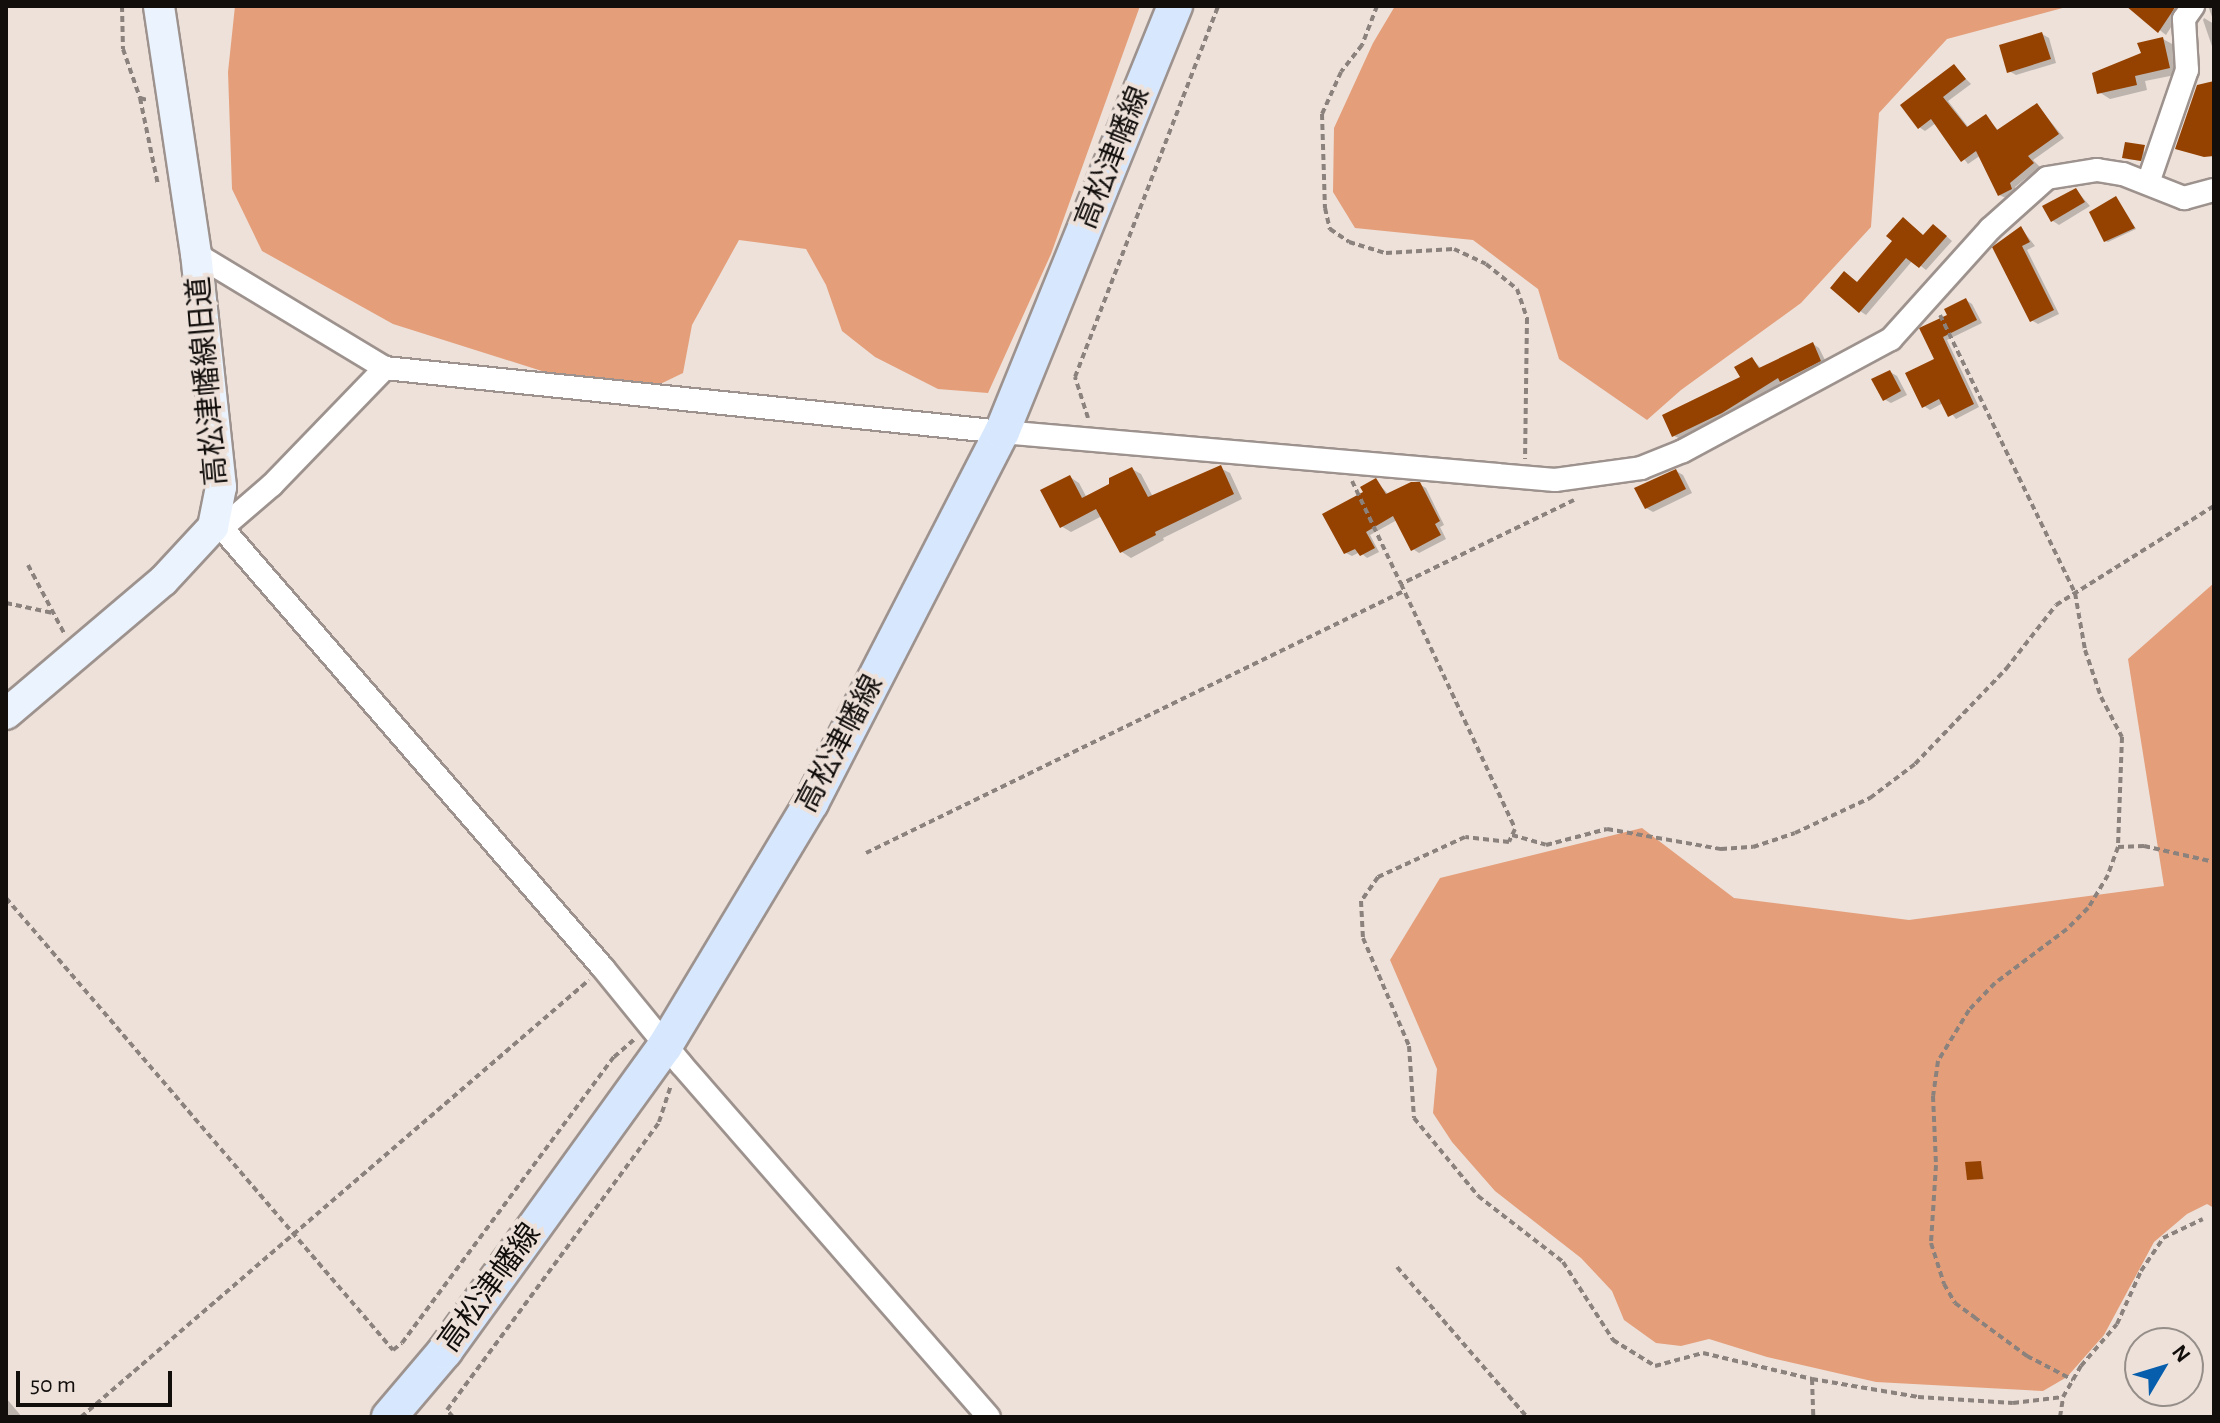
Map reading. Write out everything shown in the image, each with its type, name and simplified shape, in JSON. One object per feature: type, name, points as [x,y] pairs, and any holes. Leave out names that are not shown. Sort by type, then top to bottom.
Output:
[{"type":"main road","name":"高松津幡線","points":[[389,1417],[445,1351],[665,1046],[811,803],[1002,432],[1175,6]]},
{"type":"street","name":"高松津幡線旧道","points":[[6,714],[163,581],[218,527],[221,487],[196,254],[159,6]]},
{"type":"street","points":[[2148,183],[2170,130],[2187,70],[2184,19],[2193,6]]},
{"type":"street","points":[[196,254],[385,368],[1002,432],[1555,480],[1641,468],[1683,451],[1891,339],[1990,229],[2047,178],[2097,170],[2123,174],[2184,198],[2214,190]]},
{"type":"street","points":[[385,368],[272,485],[218,527],[989,1417]]},
{"type":"path","points":[[122,6],[123,49],[140,98],[161,200]]},
{"type":"path","points":[[1092,440],[1075,377],[1218,6]]},
{"type":"path","points":[[1377,6],[1362,45],[1341,72],[1322,114],[1325,208],[1330,229],[1349,242],[1386,253],[1454,249],[1486,264],[1517,289],[1527,318],[1525,478]]},
{"type":"path","points":[[140,98],[173,106]]},
{"type":"path","points":[[1930,295],[2075,593],[2085,650],[2101,697],[2122,737],[2118,847],[2108,875],[2088,908],[2067,929],[1995,983],[1969,1010],[1938,1061],[1933,1096],[1936,1165],[1931,1243],[1944,1284],[1955,1303],[2027,1356],[2073,1380]]},
{"type":"path","points":[[1343,462],[1515,829],[1509,842],[1465,837],[1378,877],[1361,901],[1363,938],[1409,1046],[1414,1118],[1478,1196],[1563,1262],[1613,1340],[1655,1366],[1703,1353],[1812,1379],[1934,1398],[2013,1403],[2063,1397]]},
{"type":"path","points":[[1401,584],[1584,495]]},
{"type":"path","points":[[1512,835],[1546,845],[1607,829],[1721,849],[1753,847],[1795,833],[1870,798],[1915,764],[1997,678],[2056,605],[2214,506]]},
{"type":"path","points":[[28,565],[77,654]]},
{"type":"path","points":[[866,853],[1404,591]]},
{"type":"path","points":[[6,603],[53,613]]},
{"type":"path","points":[[2118,847],[2144,846],[2214,862]]},
{"type":"path","points":[[6,898],[393,1350],[402,1343],[614,1057],[665,1046],[659,1122],[447,1410],[453,1417]]},
{"type":"path","points":[[81,1417],[603,968]]},
{"type":"path","points":[[2060,1417],[2063,1397],[2117,1324],[2141,1271],[2163,1238],[2203,1219]]},
{"type":"path","points":[[1397,1267],[1527,1417]]},
{"type":"path","points":[[1812,1379],[1813,1417]]},
{"type":"shaded area","points":[[235,6],[1140,6],[1051,254],[988,393],[938,389],[875,357],[842,331],[826,285],[806,249],[739,240],[692,325],[683,373],[654,387],[567,379],[393,324],[262,251],[232,189],[228,72]]},
{"type":"shaded area","points":[[1395,6],[2070,6],[1947,39],[1879,113],[1871,227],[1801,303],[1681,390],[1647,420],[1559,359],[1538,289],[1473,240],[1355,228],[1333,192],[1334,128],[1373,43]]},
{"type":"shaded area","points":[[2214,583],[2214,1208],[2207,1204],[2187,1214],[2154,1242],[2104,1335],[2067,1377],[2043,1391],[1876,1382],[1767,1357],[1709,1339],[1681,1346],[1656,1343],[1624,1320],[1612,1291],[1581,1258],[1495,1191],[1452,1142],[1433,1113],[1437,1069],[1390,960],[1440,878],[1642,828],[1734,898],[1909,920],[2164,886],[2128,659]]},
{"type":"building","points":[[2126,6],[2176,6],[2158,33]]},
{"type":"building","points":[[2042,32],[2051,59],[2007,73],[1999,45]]},
{"type":"building","points":[[2163,37],[2170,68],[2135,76],[2137,85],[2097,94],[2092,73],[2141,53],[2137,43]]},
{"type":"building","points":[[1954,64],[1966,79],[1943,97],[1967,127],[1986,114],[1997,130],[2037,103],[2059,134],[2028,156],[2034,163],[2010,183],[2012,189],[1998,196],[1976,151],[1961,162],[1931,119],[1918,129],[1900,105]]},
{"type":"building","points":[[2214,81],[2214,156],[2204,157],[2175,149],[2197,85]]},
{"type":"building","points":[[2125,142],[2145,145],[2141,161],[2122,158]]},
{"type":"building","points":[[2076,188],[2085,202],[2051,222],[2042,206]]},
{"type":"building","points":[[2116,196],[2135,228],[2104,242],[2089,212]]},
{"type":"building","points":[[1903,217],[1923,235],[1933,224],[1947,236],[1919,268],[1906,258],[1859,313],[1830,288],[1844,271],[1857,282],[1892,241],[1886,236]]},
{"type":"building","points":[[2021,226],[2030,242],[2022,246],[2054,310],[2030,322],[1992,247]]},
{"type":"building","points":[[1966,298],[1977,320],[1943,337],[1974,404],[1948,417],[1939,399],[1922,408],[1905,373],[1934,359],[1919,328],[1947,315],[1944,309]]},
{"type":"building","points":[[1813,342],[1821,361],[1780,382],[1778,378],[1722,413],[1672,437],[1662,415],[1740,377],[1734,367],[1752,357],[1759,368]]},
{"type":"building","points":[[1890,370],[1901,391],[1883,401],[1871,379]]},
{"type":"building","points":[[1221,465],[1234,494],[1155,532],[1156,535],[1120,553],[1096,509],[1060,528],[1040,490],[1070,475],[1082,498],[1109,484],[1109,478],[1132,467],[1148,497]]},
{"type":"building","points":[[1676,469],[1686,489],[1645,509],[1634,488]]},
{"type":"building","points":[[1376,478],[1386,494],[1411,482],[1420,482],[1440,521],[1435,524],[1441,535],[1411,551],[1393,516],[1366,532],[1375,548],[1360,556],[1355,549],[1344,554],[1322,514],[1363,492],[1360,487]]},
{"type":"building","points":[[1981,1161],[1983,1179],[1967,1180],[1965,1162]]}]
